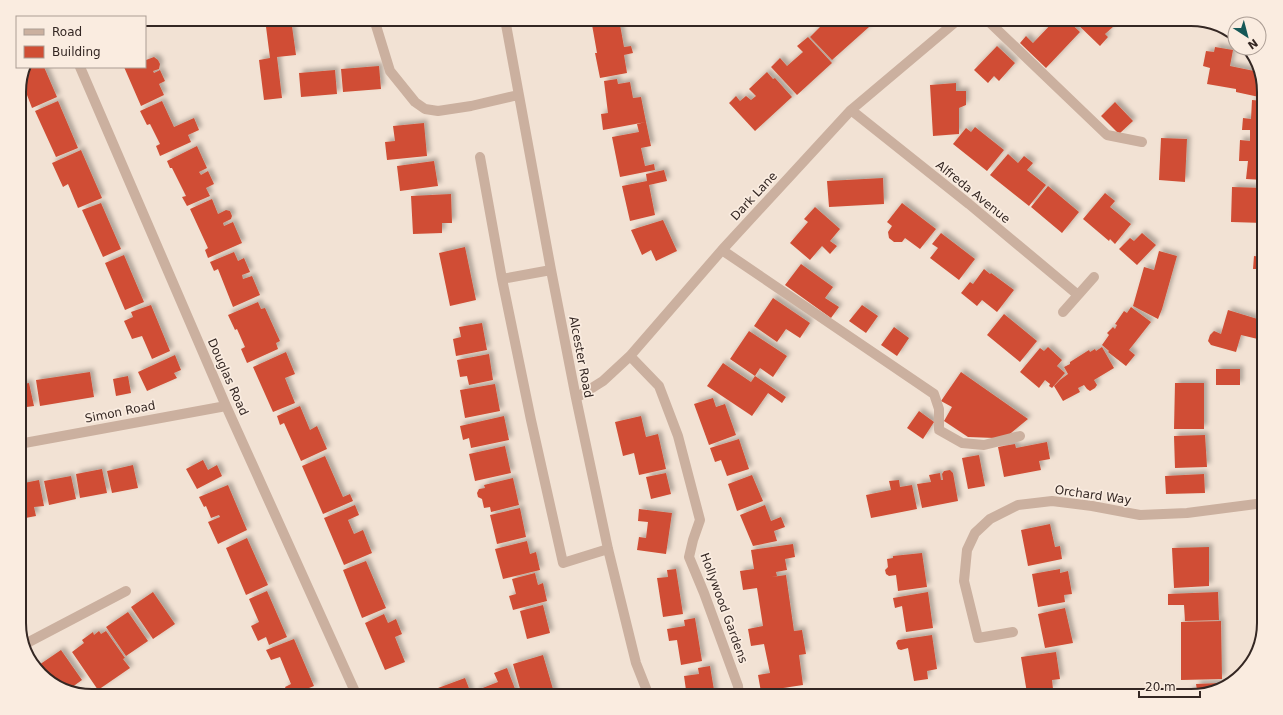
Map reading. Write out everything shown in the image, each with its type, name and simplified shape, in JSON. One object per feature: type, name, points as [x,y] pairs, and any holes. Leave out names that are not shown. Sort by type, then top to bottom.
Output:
[{"type":"street","points":[[376,26],[390,71],[415,102],[426,109],[438,111],[471,106],[518,95]]},
{"type":"street","name":"Alcester Road","points":[[506,26],[550,270],[576,398],[608,549],[636,663],[646,689]]},
{"type":"street","name":"Dark Lane","points":[[576,398],[603,381],[630,356],[722,250],[851,110],[951,26]]},
{"type":"street","points":[[993,26],[1107,135],[1142,142]]},
{"type":"street","name":"Douglas Road","points":[[80,68],[226,406],[354,689]]},
{"type":"street","name":"Alfreda Avenue","points":[[851,110],[1078,294]]},
{"type":"street","points":[[480,157],[502,278],[532,427],[563,564],[608,549]]},
{"type":"street","points":[[722,250],[934,394],[939,409],[939,430],[962,444],[984,445],[1020,436]]},
{"type":"street","points":[[502,278],[550,270]]},
{"type":"street","points":[[1064,312],[1094,277]]},
{"type":"street","name":"Hollywood Gardens","points":[[630,356],[659,386],[678,436],[700,520],[689,557],[704,593],[738,689]]},
{"type":"street","name":"Simon Road","points":[[26,443],[226,406]]},
{"type":"street","name":"Orchard Way","points":[[1013,632],[978,638],[964,581],[967,550],[975,533],[990,519],[1018,505],[1052,501],[1092,506],[1140,515],[1187,513],[1257,504]]},
{"type":"street","points":[[29,642],[126,591]]},
{"type":"building","points":[[266,26],[292,26],[296,55],[277,57],[282,98],[264,100],[259,60],[270,58]]},
{"type":"building","points":[[592,26],[620,26],[624,47],[631,46],[633,53],[624,55],[627,73],[600,78],[595,53],[597,53]]},
{"type":"building","points":[[821,26],[869,27],[832,60],[810,37]]},
{"type":"building","points":[[1049,26],[1074,26],[1080,32],[1046,68],[1020,43],[1026,36],[1033,43]]},
{"type":"building","points":[[1079,26],[1114,26],[1105,34],[1108,37],[1100,46]]},
{"type":"building","points":[[808,37],[832,63],[797,95],[771,67],[780,58],[787,66],[803,52],[797,46]]},
{"type":"building","points":[[997,46],[1015,63],[999,81],[994,76],[988,83],[974,70]]},
{"type":"building","points":[[1215,47],[1227,49],[1227,56],[1232,56],[1230,66],[1253,71],[1257,97],[1236,92],[1236,89],[1207,84],[1210,68],[1203,66],[1206,51],[1214,52]]},
{"type":"building","points":[[154,57],[158,60],[160,64],[159,69],[153,71],[154,73],[160,70],[165,81],[159,84],[164,95],[141,106],[124,68],[146,68],[146,60]]},
{"type":"building","points":[[379,66],[381,89],[343,92],[341,69]]},
{"type":"building","points":[[31,68],[44,68],[57,97],[32,108],[27,95],[27,79]]},
{"type":"building","points":[[335,70],[337,94],[301,97],[299,73]]},
{"type":"building","points":[[767,72],[773,79],[775,78],[792,97],[755,131],[729,103],[736,96],[740,101],[746,96],[751,100],[756,96],[749,89]]},
{"type":"building","points":[[617,79],[618,84],[630,82],[633,98],[641,97],[646,122],[603,130],[601,114],[608,113],[604,81]]},
{"type":"building","points":[[956,83],[956,91],[966,91],[966,105],[959,108],[959,134],[933,136],[930,85]]},
{"type":"building","points":[[1252,100],[1257,100],[1257,180],[1246,179],[1248,161],[1239,161],[1240,140],[1250,141],[1250,130],[1242,130],[1243,118],[1251,119]]},
{"type":"building","points":[[58,101],[78,148],[56,157],[35,111]]},
{"type":"building","points":[[162,101],[174,127],[194,118],[199,130],[188,135],[191,142],[160,156],[156,146],[160,144],[150,124],[147,125],[140,111]]},
{"type":"building","points":[[1115,102],[1133,121],[1119,134],[1101,116]]},
{"type":"building","points":[[646,122],[651,146],[641,148],[645,166],[654,164],[655,170],[620,177],[612,137],[639,132],[637,124]]},
{"type":"building","points":[[424,123],[427,156],[387,160],[385,142],[395,141],[393,126]]},
{"type":"building","points":[[975,127],[1004,150],[987,171],[953,144],[966,128],[971,132]]},
{"type":"building","points":[[1161,138],[1187,139],[1185,182],[1159,180]]},
{"type":"building","points":[[197,146],[207,168],[199,172],[201,175],[208,171],[214,184],[206,188],[210,196],[187,206],[182,197],[186,196],[167,161]]},
{"type":"building","points":[[81,150],[102,198],[78,208],[68,184],[63,187],[52,163]]},
{"type":"building","points":[[1008,154],[1018,163],[1024,156],[1033,163],[1027,170],[1046,185],[1029,206],[990,175]]},
{"type":"building","points":[[434,161],[438,186],[400,191],[397,166]]},
{"type":"building","points":[[664,170],[667,181],[649,185],[655,215],[630,221],[622,186],[647,181],[646,174]]},
{"type":"building","points":[[883,178],[884,204],[829,207],[827,181]]},
{"type":"building","points":[[1048,186],[1079,212],[1062,233],[1031,207]]},
{"type":"building","points":[[1232,187],[1257,188],[1257,223],[1231,222]]},
{"type":"building","points":[[1105,193],[1115,201],[1110,207],[1131,224],[1115,244],[1110,239],[1109,241],[1083,219]]},
{"type":"building","points":[[451,194],[452,223],[442,223],[442,233],[413,234],[411,196]]},
{"type":"building","points":[[212,199],[218,214],[226,210],[230,211],[232,216],[231,219],[223,223],[224,226],[233,222],[242,243],[208,258],[205,250],[208,248],[190,209]]},
{"type":"building","points":[[101,203],[121,249],[103,257],[82,210]]},
{"type":"building","points":[[902,203],[936,229],[920,249],[905,238],[902,242],[894,242],[889,238],[888,232],[892,226],[887,222]]},
{"type":"building","points":[[815,207],[840,229],[830,241],[837,246],[830,254],[822,246],[810,260],[790,243],[808,222],[804,219]]},
{"type":"building","points":[[663,220],[677,251],[656,261],[651,250],[642,255],[631,230]]},
{"type":"building","points":[[941,233],[975,259],[959,280],[930,258],[938,248],[932,244]]},
{"type":"building","points":[[1142,233],[1156,245],[1137,265],[1119,249],[1130,238],[1134,241]]},
{"type":"building","points":[[465,247],[476,300],[450,306],[439,253]]},
{"type":"building","points":[[1159,251],[1177,256],[1158,319],[1133,306],[1144,267],[1154,270]]},
{"type":"building","points":[[234,252],[238,261],[244,258],[250,272],[242,275],[243,279],[252,276],[260,295],[233,307],[218,269],[214,271],[210,262]]},
{"type":"building","points":[[124,255],[144,302],[125,310],[105,263]]},
{"type":"building","points":[[1254,256],[1257,256],[1257,269],[1253,269]]},
{"type":"building","points":[[801,264],[833,287],[825,298],[839,307],[831,318],[785,285]]},
{"type":"building","points":[[984,269],[1014,290],[997,312],[982,300],[977,306],[961,293],[970,282],[973,284]]},
{"type":"building","points":[[773,298],[810,323],[800,338],[786,329],[777,342],[754,326]]},
{"type":"building","points":[[258,302],[261,309],[265,308],[280,341],[276,343],[278,349],[247,363],[241,349],[245,347],[237,329],[235,330],[228,315]]},
{"type":"building","points":[[151,305],[170,351],[152,359],[142,336],[132,339],[124,321],[133,317],[131,312]]},
{"type":"building","points":[[862,305],[878,316],[866,333],[849,321]]},
{"type":"building","points":[[1131,307],[1151,322],[1129,350],[1135,355],[1126,366],[1108,352],[1109,351],[1102,345],[1109,335],[1107,333],[1113,327],[1115,329],[1117,325],[1115,324],[1124,311],[1127,313]]},
{"type":"building","points":[[1228,310],[1257,319],[1257,339],[1241,335],[1236,352],[1211,345],[1208,341],[1210,335],[1214,331],[1221,334]]},
{"type":"building","points":[[1004,314],[1037,341],[1020,362],[987,335]]},
{"type":"building","points":[[482,323],[487,350],[456,356],[453,339],[461,337],[459,327]]},
{"type":"building","points":[[894,327],[909,338],[897,356],[881,345]]},
{"type":"building","points":[[749,331],[787,356],[773,377],[760,368],[755,376],[730,359]]},
{"type":"building","points":[[1048,347],[1062,360],[1057,366],[1065,373],[1052,388],[1045,380],[1039,388],[1020,372],[1040,348],[1044,351]]},
{"type":"building","points":[[1102,347],[1114,368],[1094,380],[1097,385],[1095,388],[1090,391],[1084,385],[1078,388],[1080,392],[1063,401],[1054,386],[1068,374],[1064,367],[1089,350],[1090,352],[1095,349],[1096,351]]},
{"type":"building","points":[[286,352],[295,374],[285,378],[295,403],[273,412],[253,367]]},
{"type":"building","points":[[489,354],[493,380],[469,385],[467,376],[460,377],[457,360]]},
{"type":"building","points":[[175,355],[181,370],[174,373],[177,378],[147,391],[138,372]]},
{"type":"building","points":[[723,363],[751,382],[755,376],[786,397],[782,403],[768,393],[752,416],[707,386]]},
{"type":"building","points":[[1216,369],[1240,369],[1240,385],[1216,385]]},
{"type":"building","points":[[90,372],[94,397],[40,406],[36,380]]},
{"type":"building","points":[[961,372],[1028,419],[1006,437],[995,438],[968,437],[944,421],[952,407],[941,401]]},
{"type":"building","points":[[128,376],[131,393],[116,396],[113,379]]},
{"type":"building","points":[[29,383],[34,406],[26,407],[26,384]]},
{"type":"building","points":[[1175,383],[1204,383],[1204,429],[1174,429]]},
{"type":"building","points":[[495,384],[500,411],[465,418],[460,390]]},
{"type":"building","points":[[713,398],[716,407],[725,404],[736,435],[709,445],[694,404]]},
{"type":"building","points":[[300,406],[310,430],[317,426],[327,449],[301,461],[284,423],[280,425],[277,416]]},
{"type":"building","points":[[919,411],[934,422],[923,439],[907,428]]},
{"type":"building","points":[[504,416],[509,440],[471,448],[469,438],[463,440],[460,426]]},
{"type":"building","points":[[641,416],[646,437],[658,434],[666,469],[639,475],[634,453],[623,456],[615,422]]},
{"type":"building","points":[[1205,435],[1207,467],[1175,468],[1174,436]]},
{"type":"building","points":[[739,439],[749,469],[727,476],[721,460],[715,462],[710,448]]},
{"type":"building","points":[[1047,442],[1050,459],[1039,461],[1041,470],[1004,477],[998,447],[1015,444],[1016,448]]},
{"type":"building","points":[[505,446],[511,473],[475,481],[469,454]]},
{"type":"building","points":[[979,455],[985,486],[968,489],[962,458]]},
{"type":"building","points":[[325,456],[343,497],[350,494],[353,501],[323,514],[302,466]]},
{"type":"building","points":[[203,460],[208,470],[217,465],[222,476],[197,489],[186,469]]},
{"type":"building","points":[[133,465],[138,488],[112,493],[107,471]]},
{"type":"building","points":[[102,469],[107,493],[80,498],[76,474]]},
{"type":"building","points":[[950,470],[953,473],[958,501],[922,508],[917,484],[931,482],[929,475],[940,473],[941,480],[943,480],[942,474],[944,471]]},
{"type":"building","points":[[666,473],[671,494],[651,499],[646,477]]},
{"type":"building","points":[[1204,474],[1205,493],[1166,494],[1165,476]]},
{"type":"building","points":[[752,475],[763,501],[737,511],[728,484]]},
{"type":"building","points":[[71,476],[76,499],[49,505],[44,481]]},
{"type":"building","points":[[513,478],[519,505],[491,512],[490,507],[484,508],[482,499],[478,497],[477,493],[479,489],[485,488],[484,485]]},
{"type":"building","points":[[39,480],[44,506],[34,507],[36,516],[26,518],[26,483]]},
{"type":"building","points":[[899,480],[900,487],[912,485],[917,509],[871,518],[866,495],[891,490],[889,481]]},
{"type":"building","points":[[228,485],[247,530],[218,544],[208,522],[220,517],[219,515],[211,518],[206,506],[204,507],[199,497]]},
{"type":"building","points":[[355,505],[359,515],[348,520],[354,534],[363,530],[372,553],[344,565],[324,518]]},
{"type":"building","points":[[765,505],[771,521],[781,517],[785,527],[774,531],[777,541],[753,546],[740,515]]},
{"type":"building","points":[[520,508],[526,537],[497,544],[490,515]]},
{"type":"building","points":[[639,509],[672,513],[666,554],[637,550],[639,537],[646,538],[648,522],[638,521]]},
{"type":"building","points":[[1050,524],[1055,547],[1060,546],[1062,559],[1028,566],[1021,530]]},
{"type":"building","points":[[247,538],[268,585],[246,595],[226,548]]},
{"type":"building","points":[[527,541],[530,554],[536,552],[540,570],[503,579],[495,549]]},
{"type":"building","points":[[793,544],[795,557],[785,559],[787,570],[776,572],[777,576],[772,577],[786,575],[794,631],[802,630],[806,654],[799,655],[803,685],[783,689],[760,689],[758,675],[770,673],[764,644],[751,646],[748,629],[763,626],[757,588],[743,590],[740,571],[754,569],[751,550]]},
{"type":"building","points":[[1209,547],[1209,586],[1174,588],[1172,548]]},
{"type":"building","points":[[922,553],[927,587],[898,591],[896,575],[889,576],[886,574],[885,570],[888,567],[887,559],[893,558],[893,556]]},
{"type":"building","points":[[366,561],[386,608],[362,618],[343,570]]},
{"type":"building","points":[[676,569],[683,614],[663,617],[657,578],[668,577],[667,570]]},
{"type":"building","points":[[1060,569],[1060,573],[1068,571],[1072,594],[1064,595],[1065,602],[1038,607],[1032,574]]},
{"type":"building","points":[[535,573],[538,585],[543,583],[547,601],[513,610],[509,596],[516,594],[512,579]]},
{"type":"building","points":[[267,591],[287,637],[269,645],[266,637],[258,641],[251,626],[259,622],[249,599]]},
{"type":"building","points":[[153,592],[175,624],[153,639],[131,607]]},
{"type":"building","points":[[928,592],[933,628],[906,632],[902,606],[895,608],[893,598]]},
{"type":"building","points":[[1218,592],[1219,620],[1185,621],[1184,605],[1168,605],[1168,594]]},
{"type":"building","points":[[543,605],[550,633],[527,639],[520,611]]},
{"type":"building","points":[[1065,608],[1073,643],[1045,648],[1038,614]]},
{"type":"building","points":[[128,612],[148,641],[126,656],[106,627]]},
{"type":"building","points":[[384,614],[388,623],[396,619],[402,634],[395,637],[405,662],[385,670],[365,623]]},
{"type":"building","points":[[695,618],[702,661],[681,665],[677,640],[669,641],[667,629],[685,626],[684,620]]},
{"type":"building","points":[[1221,621],[1222,679],[1181,680],[1181,622]]},
{"type":"building","points":[[99,631],[101,634],[106,631],[125,658],[123,659],[130,668],[99,689],[97,689],[72,652],[84,643],[82,640],[93,632],[94,635]]},
{"type":"building","points":[[932,635],[937,669],[927,671],[928,679],[914,681],[908,648],[901,650],[898,649],[896,643],[898,640]]},
{"type":"building","points":[[294,639],[314,686],[306,689],[286,689],[285,687],[291,684],[280,657],[271,660],[266,650]]},
{"type":"building","points":[[61,650],[82,680],[73,686],[67,684],[49,673],[40,664]]},
{"type":"building","points":[[1056,652],[1060,679],[1052,680],[1053,689],[1026,689],[1021,657]]},
{"type":"building","points":[[543,655],[553,689],[520,689],[513,664]]},
{"type":"building","points":[[710,666],[714,689],[686,689],[684,676],[699,674],[698,668]]},
{"type":"building","points":[[507,668],[515,689],[480,689],[498,682],[494,673]]},
{"type":"building","points":[[465,678],[469,689],[438,689]]},
{"type":"building","points":[[1218,683],[1208,687],[1197,688],[1196,684]]}]
